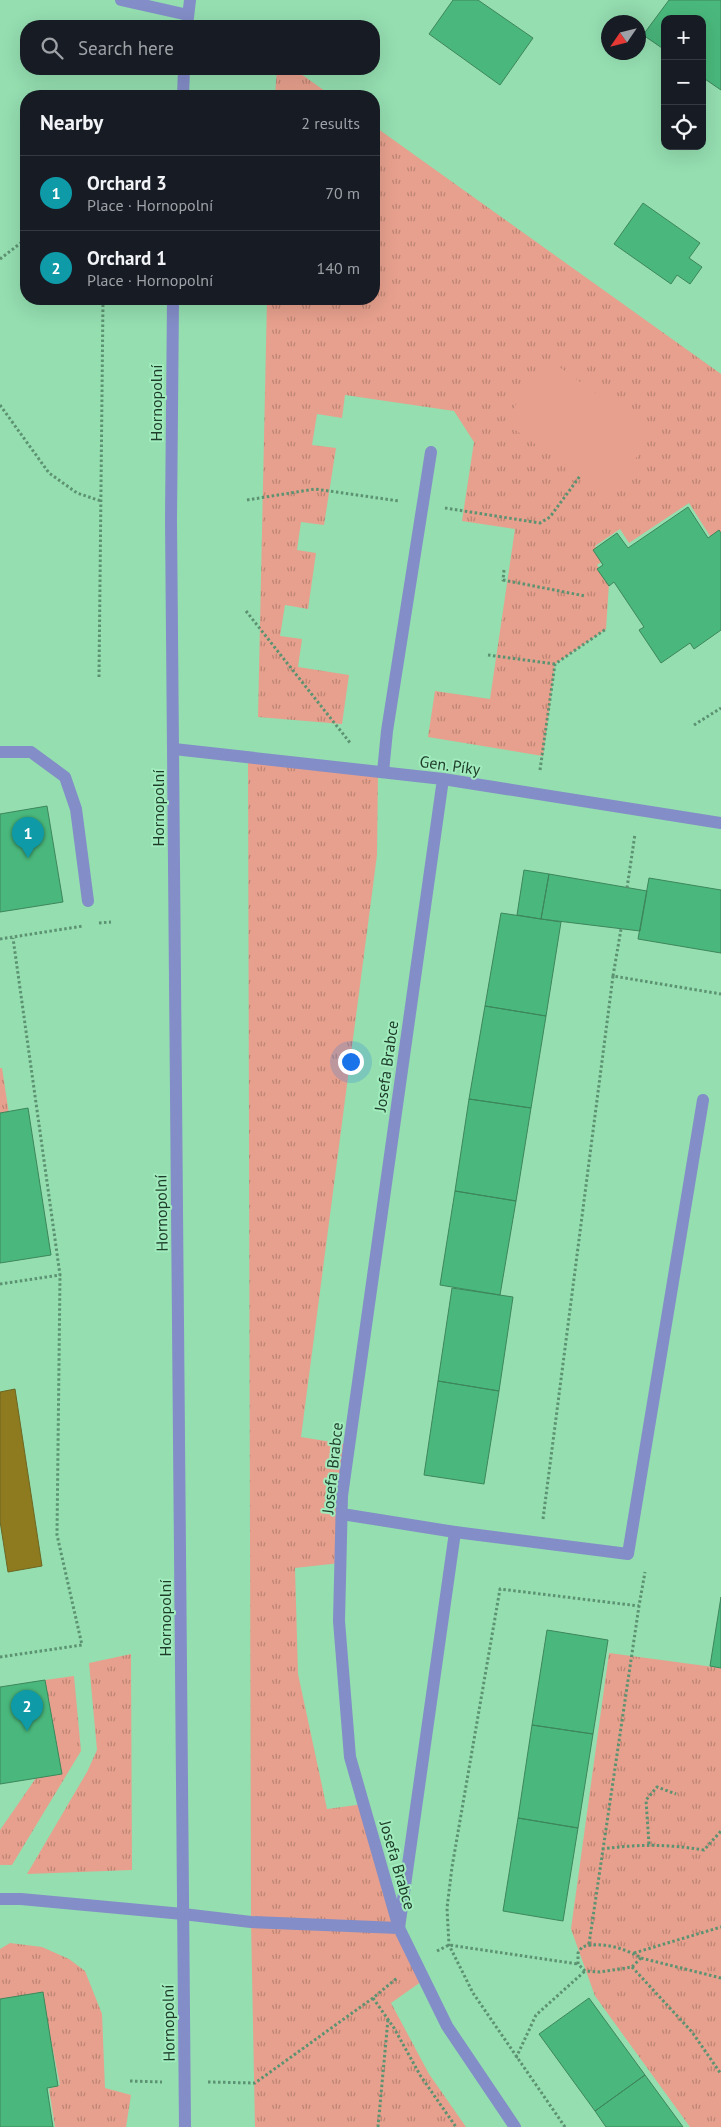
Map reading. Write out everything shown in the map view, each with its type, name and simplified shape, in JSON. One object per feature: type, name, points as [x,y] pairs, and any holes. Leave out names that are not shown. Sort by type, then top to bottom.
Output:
[{"type":"street","points":[[121,0],[187,20],[190,0]]},
{"type":"street","points":[[183,90],[184,75]]},
{"type":"street","name":"Hornopolní","points":[[173,305],[171,520],[185,2127]]},
{"type":"street","points":[[383,772],[386,731],[431,452]]},
{"type":"street","name":"Gen. Píky","points":[[174,749],[443,779],[721,823]]},
{"type":"street","points":[[0,752],[32,752],[65,777],[76,809],[88,900]]},
{"type":"street","name":"Josefa Brabce","points":[[443,779],[344,1487],[339,1621],[350,1757],[399,1928],[447,2026],[515,2127]]},
{"type":"street","points":[[342,1514],[455,1532],[628,1554],[703,1100]]},
{"type":"street","points":[[0,1899],[21,1899],[251,1922],[399,1928],[455,1532]]},
{"type":"path","points":[[0,258],[20,243]]},
{"type":"path","points":[[99,677],[103,305]]},
{"type":"path","points":[[0,405],[49,474],[77,493],[101,501]]},
{"type":"path","points":[[247,500],[315,488],[540,523],[550,517],[580,476]]},
{"type":"path","points":[[504,570],[503,580],[586,596]]},
{"type":"path","points":[[246,611],[353,746],[343,745]]},
{"type":"path","points":[[488,655],[555,664],[606,629]]},
{"type":"path","points":[[539,775],[555,664]]},
{"type":"path","points":[[694,726],[721,708]]},
{"type":"path","points":[[627,888],[639,810]]},
{"type":"path","points":[[97,924],[112,922]]},
{"type":"path","points":[[0,939],[90,925]]},
{"type":"path","points":[[540,1542],[613,976],[621,929]]},
{"type":"path","points":[[0,1657],[82,1645],[57,1535],[60,1275],[13,938]]},
{"type":"path","points":[[613,976],[721,994]]},
{"type":"path","points":[[0,1284],[60,1275]]},
{"type":"path","points":[[589,1944],[639,1606]]},
{"type":"path","points":[[650,1844],[646,1800],[657,1787],[676,1794]]},
{"type":"path","points":[[602,1849],[670,1844],[704,1850],[721,1832]]},
{"type":"path","points":[[634,1953],[721,1927]]},
{"type":"path","points":[[578,1964],[578,1953],[582,1947],[589,1944],[620,1949],[634,1953],[641,1958],[721,1978]]},
{"type":"path","points":[[565,2127],[473,1993],[450,1945],[578,1964],[585,1971],[600,1972],[632,1967],[641,1958]]},
{"type":"path","points":[[130,2081],[255,2083],[372,1998],[416,1962]]},
{"type":"path","points":[[632,1967],[692,2032],[721,2074]]},
{"type":"path","points":[[516,2058],[536,2015],[585,1971]]},
{"type":"path","points":[[372,1998],[388,2019],[420,2075],[456,2127]]},
{"type":"path","points":[[378,2127],[388,2019]]},
{"type":"green space","points":[[277,75],[302,75],[324,90],[275,90]]},
{"type":"green space","points":[[380,130],[721,374],[721,533],[719,531],[710,536],[689,503],[629,543],[620,529],[595,546],[604,560],[597,565],[609,583],[606,629],[555,664],[543,756],[428,737],[435,691],[490,699],[515,529],[462,521],[474,442],[454,411],[345,395],[342,418],[317,414],[312,445],[336,448],[324,525],[301,522],[297,550],[316,553],[308,609],[285,605],[280,636],[302,639],[298,667],[349,675],[342,724],[258,717],[267,305],[380,305]]},
{"type":"green space","points":[[548,359],[653,434],[609,496],[504,422]]},
{"type":"green space","points":[[248,758],[378,772],[377,855],[301,1437],[350,1445],[340,1563],[295,1568],[298,1674],[327,1809],[364,1804],[399,1928],[425,1979],[391,2003],[429,2074],[466,2127],[255,2127],[251,1922]]},
{"type":"green space","points":[[0,1068],[2,1068],[9,1114],[0,1115]]},
{"type":"green space","points":[[609,1653],[721,1668],[721,2127],[690,2127],[595,1996],[571,1929]]},
{"type":"green space","points":[[131,1654],[132,1870],[27,1874],[87,1772],[97,1750],[89,1663]]},
{"type":"green space","points":[[74,1676],[81,1751],[12,1865],[0,1865],[0,1830],[36,1778],[62,1774],[45,1680]]},
{"type":"green space","points":[[10,1943],[42,1947],[69,1959],[85,1971],[102,2014],[105,2088],[131,2095],[126,2127],[55,2127],[49,2089],[60,2085],[42,1995],[0,2002],[0,1949]]},
{"type":"shaded area","points":[[15,1389],[42,1566],[8,1572],[0,1521],[0,1392]]},
{"type":"building","points":[[453,0],[478,0],[533,38],[500,85],[429,34]]},
{"type":"building","points":[[669,0],[721,0],[721,90],[706,80],[706,15],[661,15],[661,47],[646,37],[646,31]]},
{"type":"building","points":[[643,203],[700,243],[689,258],[702,267],[690,284],[677,275],[671,284],[614,244]]},
{"type":"building","points":[[688,507],[708,538],[719,530],[721,533],[721,630],[694,649],[690,643],[661,663],[639,630],[644,627],[614,582],[609,586],[597,569],[603,565],[593,550],[617,533],[628,548]]},
{"type":"building","points":[[47,806],[63,902],[0,912],[0,814]]},
{"type":"building","points":[[524,870],[549,874],[541,919],[517,915]]},
{"type":"building","points":[[549,874],[647,891],[640,931],[541,919]]},
{"type":"building","points":[[649,878],[721,890],[721,953],[638,939]]},
{"type":"building","points":[[501,913],[561,922],[546,1016],[485,1006]]},
{"type":"building","points":[[485,1006],[546,1016],[531,1108],[469,1099]]},
{"type":"building","points":[[469,1099],[531,1108],[516,1201],[455,1191]]},
{"type":"building","points":[[28,1108],[51,1255],[0,1263],[0,1113]]},
{"type":"building","points":[[455,1191],[516,1201],[500,1295],[440,1285]]},
{"type":"building","points":[[452,1288],[513,1297],[499,1391],[438,1381]]},
{"type":"building","points":[[438,1381],[499,1391],[484,1484],[424,1475]]},
{"type":"building","points":[[721,1597],[721,1668],[710,1666]]},
{"type":"building","points":[[547,1630],[608,1640],[593,1734],[532,1725]]},
{"type":"building","points":[[45,1680],[62,1774],[0,1784],[0,1687]]},
{"type":"building","points":[[532,1725],[593,1734],[578,1828],[518,1818]]},
{"type":"building","points":[[518,1818],[578,1828],[563,1921],[503,1911]]},
{"type":"building","points":[[43,1992],[58,2086],[47,2088],[53,2127],[0,2127],[0,1999]]},
{"type":"building","points":[[589,1998],[645,2075],[595,2111],[539,2034]]},
{"type":"building","points":[[645,2075],[683,2127],[606,2127],[595,2111]]},
{"type":"place","name":"Orchard 3","points":[[28,858]]},
{"type":"place","name":"Orchard 1","points":[[27,1731]]}]
